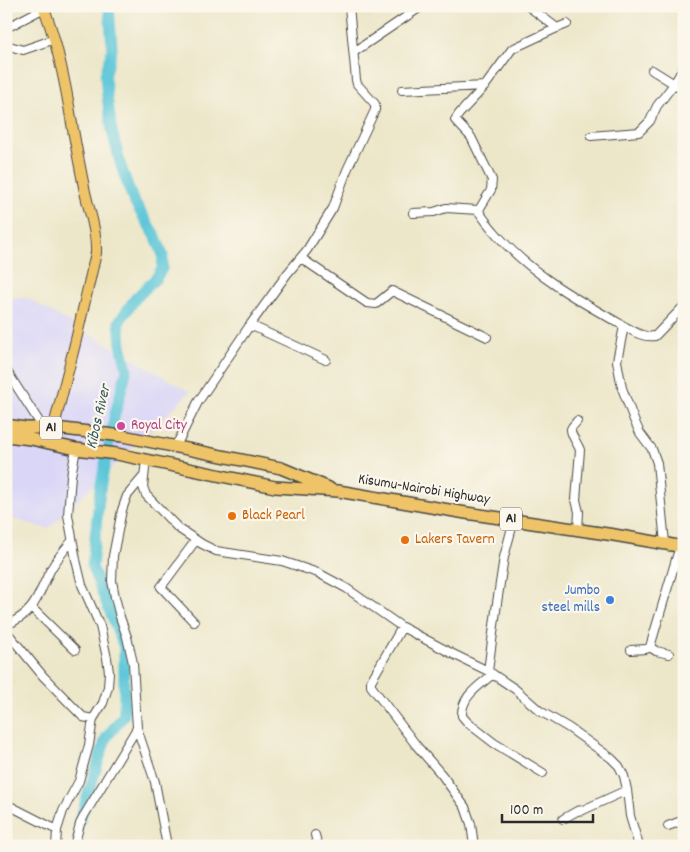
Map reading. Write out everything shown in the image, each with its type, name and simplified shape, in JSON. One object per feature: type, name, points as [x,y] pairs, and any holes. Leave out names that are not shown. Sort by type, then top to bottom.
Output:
[{"type":"highway","name":"A1","points":[[6,425],[26,428],[55,428],[123,436],[174,446],[282,468],[338,491]]},
{"type":"highway","name":"A1","points":[[6,436],[31,439],[76,449],[117,454],[268,486],[338,491]]},
{"type":"highway","points":[[268,486],[273,466]]},
{"type":"highway","name":"Kisumu-Nairobi Highway","points":[[338,491],[682,547]]},
{"type":"main road","points":[[45,7],[63,75],[83,185],[96,242],[94,262],[55,428]]},
{"type":"street","points":[[174,446],[179,440],[198,402],[250,325],[307,250],[333,208],[375,110],[375,104],[358,84],[349,6]]},
{"type":"street","points":[[354,52],[422,6]]},
{"type":"street","points":[[528,6],[557,28]]},
{"type":"street","points":[[10,26],[45,7]]},
{"type":"street","points":[[479,212],[490,190],[492,180],[471,137],[455,120],[485,86],[512,49],[567,24]]},
{"type":"street","points":[[6,45],[23,50],[55,39]]},
{"type":"street","points":[[591,136],[639,132],[650,121],[657,106],[684,67]]},
{"type":"street","points":[[652,70],[684,90]]},
{"type":"street","points":[[402,90],[485,86]]},
{"type":"street","points":[[413,214],[434,212],[446,208],[478,210],[482,218],[511,250],[538,274],[582,303],[642,335],[655,336],[684,306]]},
{"type":"street","points":[[301,258],[367,303],[376,304],[392,291],[487,337]]},
{"type":"street","points":[[250,325],[326,360]]},
{"type":"street","points":[[624,326],[617,361],[622,388],[640,433],[652,449],[657,463],[665,543]]},
{"type":"street","points":[[6,370],[40,423]]},
{"type":"street","points":[[577,422],[571,429],[571,433],[580,450],[576,500],[579,512],[578,529]]},
{"type":"street","points":[[56,846],[57,830],[63,812],[79,781],[90,745],[93,720],[104,703],[108,687],[108,672],[100,626],[82,585],[68,515],[71,476],[76,449]]},
{"type":"street","points":[[146,460],[143,477],[143,487],[146,495],[178,528],[202,544],[216,551],[282,561],[318,573],[346,588],[402,627],[490,673],[515,689],[540,711],[569,728],[611,758],[619,766],[624,776],[630,816],[639,846]]},
{"type":"street","points":[[143,477],[127,496],[122,510],[113,556],[112,581],[132,663],[137,728],[155,782],[167,846]]},
{"type":"street","points":[[514,520],[504,558],[496,603],[490,673],[466,699],[462,716],[494,743],[543,773]]},
{"type":"street","points":[[194,622],[161,587],[196,540]]},
{"type":"street","points":[[6,626],[22,618],[32,608],[59,557],[72,541]]},
{"type":"street","points":[[631,650],[646,649],[650,646],[682,547]]},
{"type":"street","points":[[32,608],[76,650]]},
{"type":"street","points":[[402,627],[371,681],[371,686],[465,807],[471,824],[474,846]]},
{"type":"street","points":[[6,631],[43,676],[83,717],[93,720]]},
{"type":"street","points":[[650,646],[656,651],[668,654]]},
{"type":"street","points":[[74,846],[85,814],[137,728]]},
{"type":"street","points":[[563,819],[577,811],[584,810],[627,790]]},
{"type":"street","points":[[6,804],[57,830]]},
{"type":"street","points":[[668,826],[684,820]]},
{"type":"street","points":[[315,836],[318,846]]},
{"type":"shaded area","points":[[6,298],[27,298],[190,392],[48,529],[6,517]]},
{"type":"waterway","name":"Kibos River","points":[[79,823],[106,738],[124,715],[124,647],[92,567],[100,489],[114,418],[127,369],[121,345],[119,322],[135,299],[156,278],[162,269],[163,255],[156,237],[133,200],[121,166],[112,131],[105,75],[112,47],[109,6]]},
{"type":"place","name":"Royal City","points":[[121,426]]},
{"type":"place","name":"Black Pearl","points":[[232,516]]},
{"type":"place","name":"Lakers Tavern","points":[[405,540]]},
{"type":"place","name":"Jumbo steel mills","points":[[610,600]]}]
